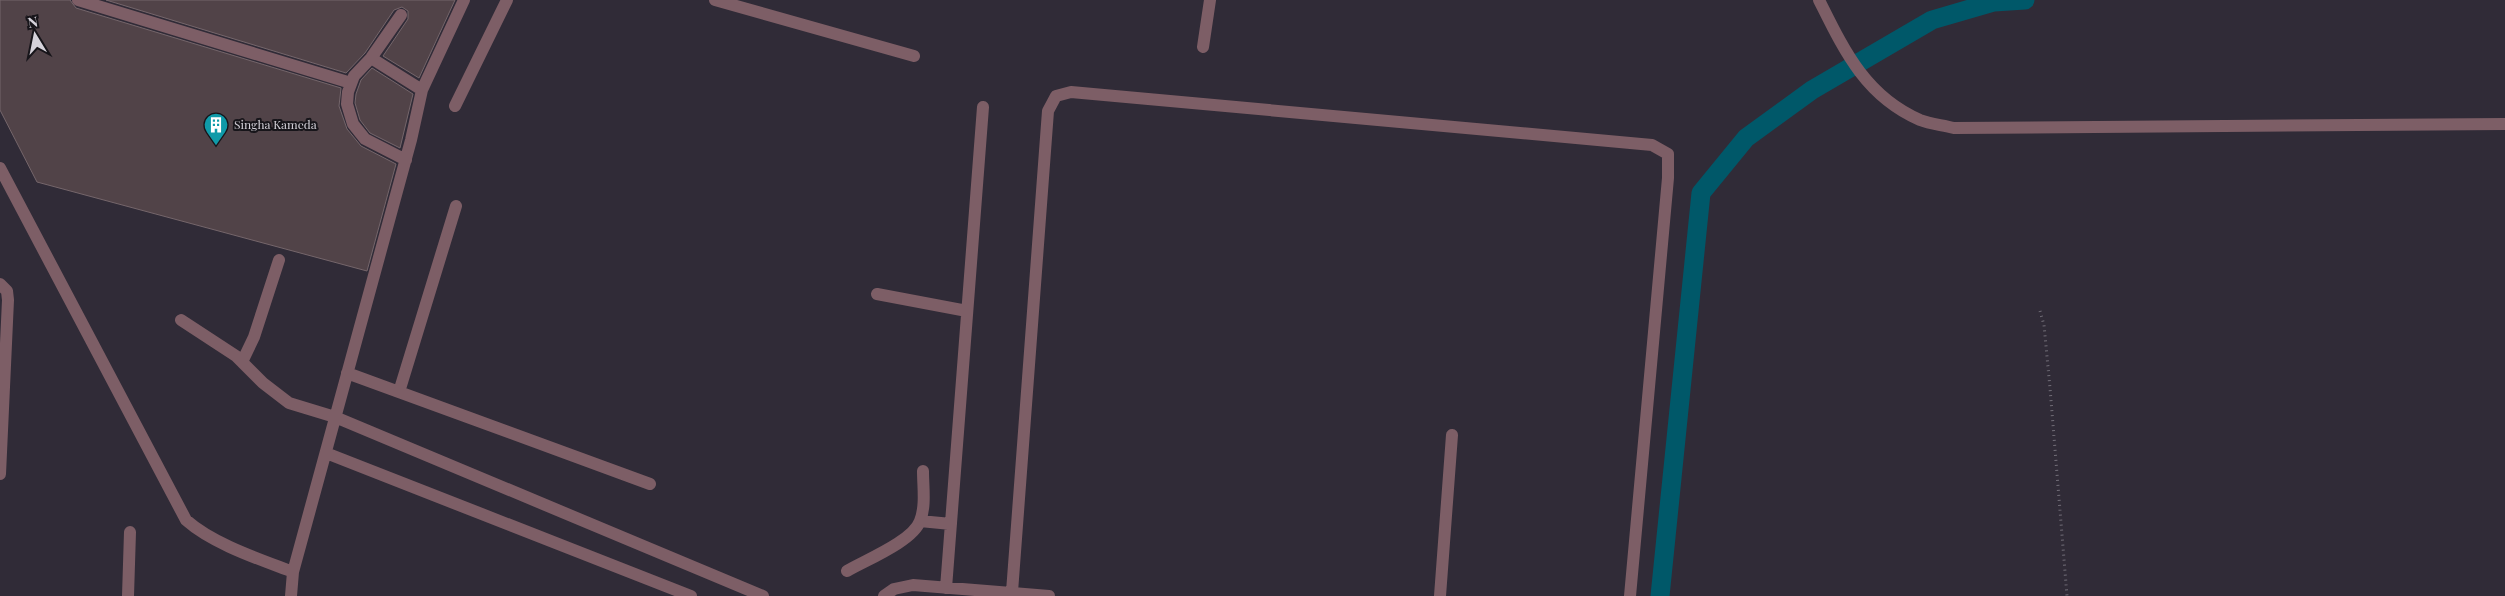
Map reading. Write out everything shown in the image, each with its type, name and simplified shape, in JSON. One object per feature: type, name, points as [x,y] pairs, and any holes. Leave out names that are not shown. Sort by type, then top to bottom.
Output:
[{"type":"street","points":[[78,0],[351,83]]},
{"type":"street","points":[[291,596],[293,572],[406,160],[422,90],[464,0]]},
{"type":"street","points":[[455,106],[507,0]]},
{"type":"street","points":[[715,0],[914,56]]},
{"type":"street","points":[[1203,47],[1210,0]]},
{"type":"street","points":[[1819,0],[1841,44],[1859,73],[1889,101],[1920,120],[1954,128],[2505,124]]},
{"type":"street","points":[[401,15],[371,58],[354,76],[347,104],[353,124],[365,139],[406,160]]},
{"type":"street","points":[[371,58],[422,90]]},
{"type":"street","points":[[1012,592],[1048,111],[1056,96],[1071,92],[1652,145],[1668,154],[1668,178],[1630,596]]},
{"type":"street","points":[[946,588],[983,107]]},
{"type":"street","points":[[0,168],[186,520],[195,528],[253,556],[293,572]]},
{"type":"street","points":[[399,392],[456,206]]},
{"type":"street","points":[[242,362],[254,337],[279,260]]},
{"type":"street","points":[[0,284],[8,291],[8,300],[0,474]]},
{"type":"street","points":[[877,294],[967,311]]},
{"type":"street","points":[[181,320],[242,362],[263,383],[290,403],[335,417],[763,596]]},
{"type":"street","points":[[347,374],[650,484]]},
{"type":"street","points":[[1440,596],[1452,435]]},
{"type":"street","points":[[326,453],[692,596]]},
{"type":"street","points":[[847,571],[914,534],[920,521],[923,505],[923,470]]},
{"type":"street","points":[[920,521],[951,524]]},
{"type":"street","points":[[128,596],[130,532]]},
{"type":"street","points":[[884,596],[894,589],[913,584],[1049,596]]},
{"type":"path","points":[[2040,311],[2044,325],[2050,388],[2067,596]]},
{"type":"building","name":"Singha Kameda","points":[[0,0],[70,0],[76,8],[341,88],[339,106],[347,129],[361,146],[396,164],[367,271],[37,182],[0,110]]},
{"type":"building","points":[[106,0],[455,0],[419,78],[383,56],[408,19],[408,11],[402,7],[394,10],[365,53],[346,73]]},
{"type":"building","points":[[372,68],[413,94],[400,148],[370,133],[360,120],[355,103],[356,94],[361,80]]},
{"type":"waterway","points":[[1660,596],[1701,193],[1746,138],[1812,90],[1932,20],[1994,2],[2025,0]]},
{"type":"place","name":"Singha Kameda","points":[[216,146]]}]
